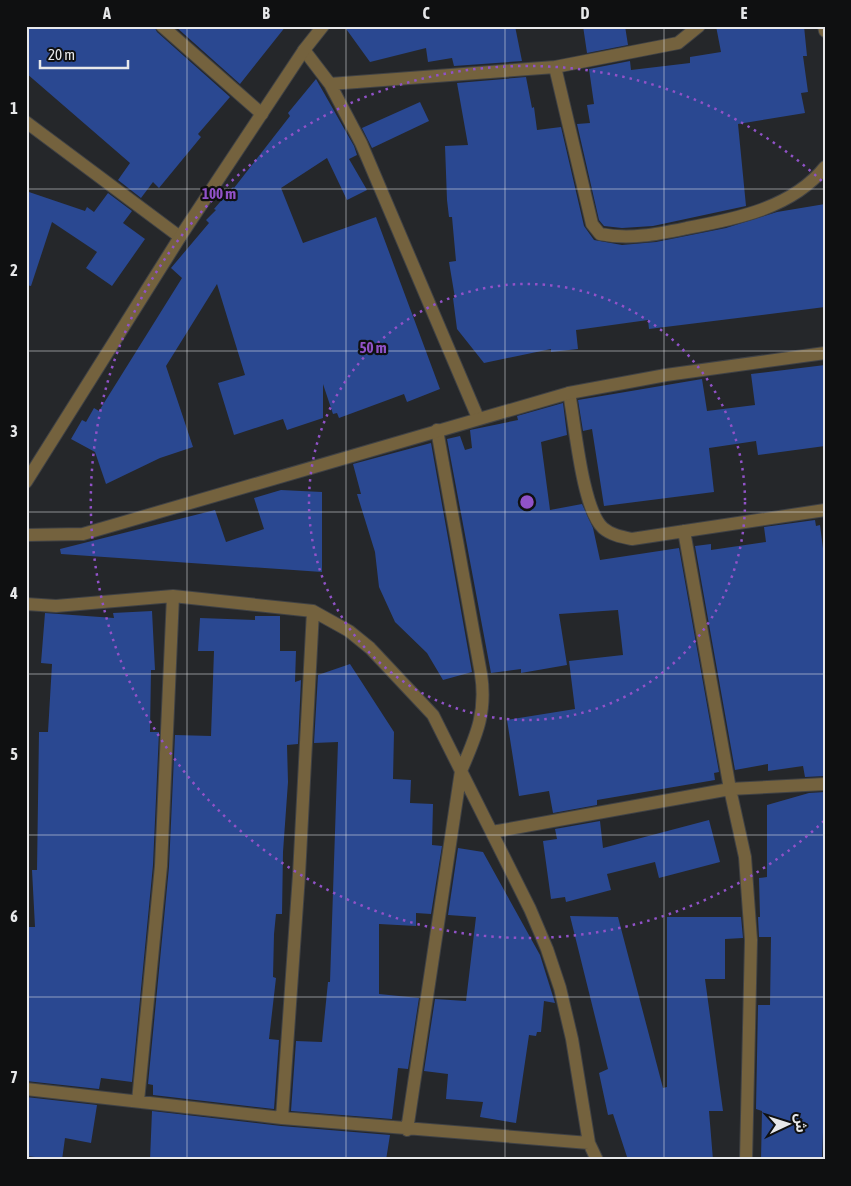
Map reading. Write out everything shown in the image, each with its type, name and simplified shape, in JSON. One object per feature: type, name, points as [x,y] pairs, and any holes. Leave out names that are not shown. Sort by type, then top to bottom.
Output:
[{"type":"street","points":[[162,26],[262,114]]},
{"type":"street","points":[[26,482],[180,237],[304,50],[323,26]]},
{"type":"street","points":[[330,84],[555,67],[678,44],[699,26]]},
{"type":"street","points":[[824,26],[825,31]]},
{"type":"street","points":[[304,50],[330,84],[361,143],[478,418]]},
{"type":"street","points":[[555,67],[592,224],[600,234],[640,237],[733,219],[765,209],[800,190],[825,167]]},
{"type":"street","points":[[26,122],[180,237]]},
{"type":"street","points":[[26,536],[83,534],[478,418],[570,393],[666,375],[825,354]]},
{"type":"street","points":[[570,393],[589,506],[603,528],[617,536],[632,539],[825,510]]},
{"type":"street","points":[[407,1130],[461,771],[482,718],[483,688],[437,430]]},
{"type":"street","points":[[684,531],[730,789],[745,857],[751,940],[746,1160]]},
{"type":"street","points":[[138,1102],[161,866],[173,596]]},
{"type":"street","points":[[26,604],[56,606],[173,596],[313,611],[349,631],[398,674],[433,715],[533,917],[560,988],[572,1039],[589,1143],[597,1160]]},
{"type":"street","points":[[282,1118],[299,876],[313,611]]},
{"type":"street","points":[[492,832],[730,789],[825,784]]},
{"type":"street","points":[[26,1089],[407,1130],[589,1143]]},
{"type":"building","points":[[26,26],[154,26],[157,32],[230,97],[198,134],[201,137],[159,188],[153,182],[141,198],[118,180],[130,163],[26,73]]},
{"type":"building","points":[[175,26],[286,26],[240,84]]},
{"type":"building","points":[[344,26],[515,26],[522,61],[454,66],[452,58],[428,62],[426,48],[370,62]]},
{"type":"building","points":[[583,26],[625,26],[628,45],[587,53]]},
{"type":"building","points":[[716,26],[804,26],[807,56],[803,56],[808,92],[801,93],[805,113],[738,124],[746,206],[653,226],[622,228],[604,226],[599,220],[577,124],[590,123],[587,105],[594,104],[589,69],[630,61],[631,70],[690,63],[690,57],[721,52]]},
{"type":"building","points":[[526,77],[532,108],[534,107],[537,130],[561,127],[584,226],[594,240],[622,245],[656,242],[726,228],[777,212],[825,204],[825,307],[649,329],[648,320],[576,330],[578,349],[551,352],[551,349],[484,363],[457,329],[453,298],[455,298],[449,262],[456,261],[452,217],[449,217],[447,200],[445,146],[468,145],[457,83]]},
{"type":"building","points":[[316,79],[354,146],[357,155],[349,159],[367,190],[347,200],[327,158],[281,188],[303,243],[376,217],[440,389],[407,402],[404,394],[339,418],[337,413],[333,414],[323,384],[323,418],[287,430],[283,419],[234,435],[218,383],[245,375],[217,284],[166,366],[193,447],[160,458],[106,484],[95,452],[71,439],[82,420],[86,422],[94,408],[99,411],[182,278],[171,268],[209,223],[206,220],[216,210],[214,209],[234,188],[290,116],[288,113]]},
{"type":"building","points":[[420,102],[429,121],[372,148],[362,128]]},
{"type":"building","points":[[26,191],[85,211],[87,207],[94,212],[108,193],[132,211],[123,223],[145,239],[112,286],[86,268],[97,252],[52,222],[31,286],[26,285]]},
{"type":"building","points":[[825,365],[825,446],[758,455],[756,441],[709,448],[714,492],[604,506],[592,429],[583,431],[578,400],[702,379],[707,411],[755,405],[751,374]]},
{"type":"building","points":[[563,403],[567,435],[541,442],[550,510],[582,504],[593,528],[600,560],[679,548],[719,772],[714,773],[715,780],[597,800],[597,805],[553,813],[549,791],[519,796],[507,720],[575,709],[569,661],[623,655],[618,610],[559,614],[567,665],[521,673],[521,669],[491,673],[447,439],[460,436],[465,450],[472,448],[470,430],[518,420],[517,416]]},
{"type":"building","points":[[431,443],[472,672],[443,680],[427,653],[395,622],[379,587],[375,552],[357,494],[361,494],[353,464]]},
{"type":"building","points":[[281,490],[322,492],[322,572],[61,554],[60,549],[215,510],[226,542],[264,529],[254,498]]},
{"type":"building","points":[[815,520],[816,526],[820,525],[825,564],[825,776],[805,777],[803,766],[768,771],[768,764],[735,770],[695,546],[711,544],[711,550],[766,542],[764,527]]},
{"type":"building","points":[[152,611],[155,670],[151,670],[150,732],[159,732],[153,865],[132,1082],[101,1078],[99,1089],[26,1081],[27,927],[35,927],[32,870],[37,870],[39,732],[48,732],[52,664],[41,663],[45,613],[114,618],[113,613]]},
{"type":"building","points":[[255,616],[280,616],[280,651],[296,651],[295,682],[301,680],[298,744],[287,745],[288,782],[283,852],[282,914],[276,914],[274,934],[273,977],[276,978],[269,1039],[279,1040],[274,1109],[153,1095],[153,1085],[148,1084],[169,867],[175,735],[211,736],[214,651],[198,651],[200,618],[255,620]]},
{"type":"building","points":[[350,664],[394,732],[393,779],[411,780],[410,803],[433,804],[432,845],[442,846],[431,914],[416,913],[416,926],[379,924],[379,994],[419,998],[408,1069],[398,1068],[392,1119],[291,1111],[296,1041],[322,1042],[328,982],[330,982],[338,742],[314,743],[318,675]]},
{"type":"building","points":[[825,792],[825,1077],[822,1160],[761,1160],[762,1111],[756,1109],[758,1005],[770,1005],[771,937],[759,937],[758,917],[760,917],[759,878],[767,877],[767,805],[809,793]]},
{"type":"building","points":[[709,820],[720,862],[659,878],[655,862],[607,874],[611,890],[566,902],[565,897],[551,899],[543,841],[557,839],[555,829],[600,821],[603,848]]},
{"type":"building","points":[[458,848],[483,852],[540,955],[555,1003],[544,1001],[541,1032],[537,1032],[536,1036],[529,1035],[516,1123],[480,1117],[483,1102],[446,1099],[448,1074],[424,1071],[435,999],[466,1001],[476,917],[448,915]]},
{"type":"building","points":[[570,916],[618,917],[663,1088],[667,1087],[667,917],[741,917],[743,938],[725,939],[725,979],[705,979],[723,1111],[709,1111],[713,1160],[628,1160],[613,1114],[608,1115],[599,1073],[608,1069]]},
{"type":"building","points":[[26,1097],[97,1105],[91,1143],[65,1138],[62,1160],[26,1156]]},
{"type":"building","points":[[152,1111],[281,1126],[390,1135],[386,1160],[150,1160]]}]
